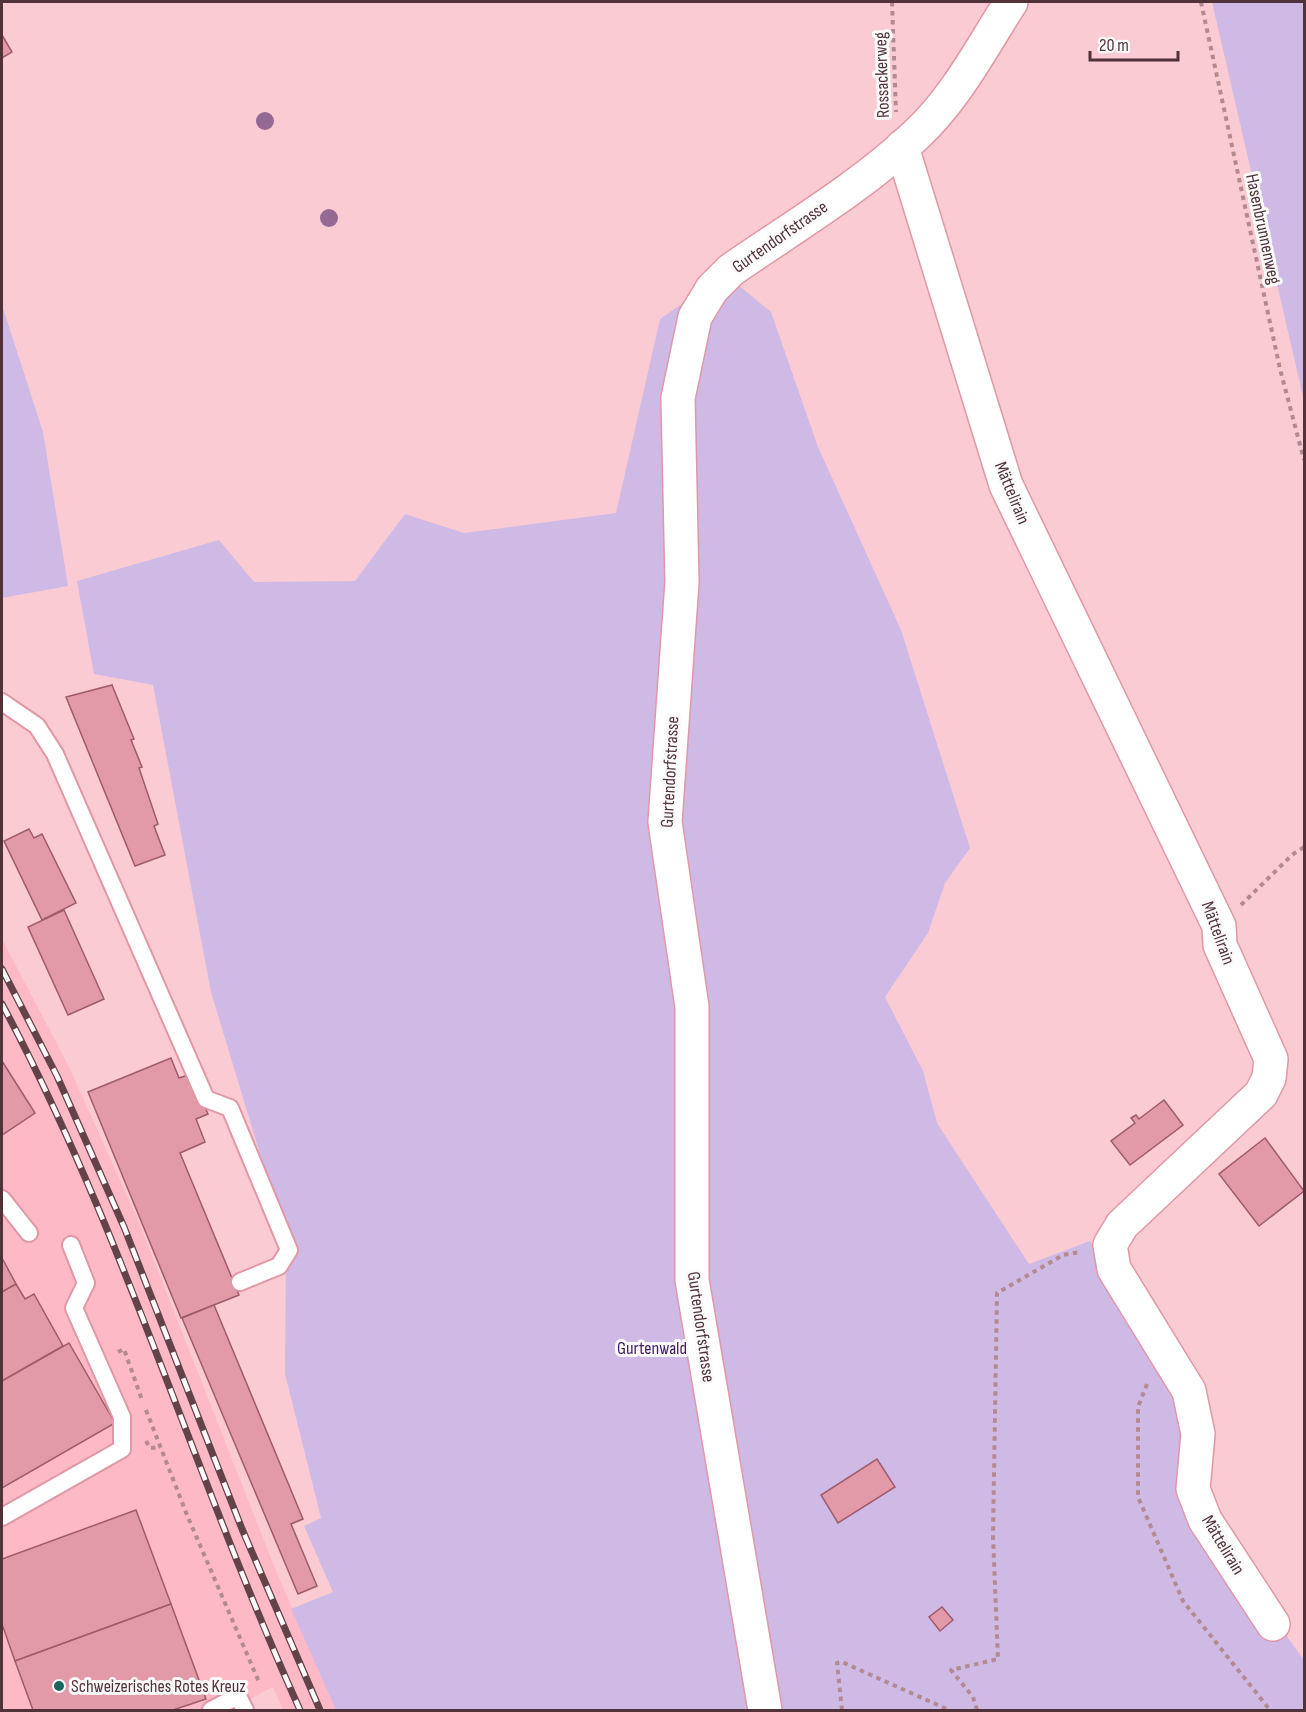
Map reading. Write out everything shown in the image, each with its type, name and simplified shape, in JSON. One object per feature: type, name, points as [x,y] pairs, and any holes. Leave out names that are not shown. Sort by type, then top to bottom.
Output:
[{"type":"street","name":"Gurtendorfstrasse","points":[[765,1710],[692,1280],[692,1007],[664,822],[682,582],[678,398],[695,317],[712,289],[731,270],[865,177],[902,147],[950,97],[1011,2]]},
{"type":"street","name":"Mättelirain","points":[[902,147],[1006,485],[1219,926],[1220,945],[1271,1059],[1269,1078],[1261,1094],[1122,1225],[1110,1245],[1114,1269],[1189,1391],[1198,1434],[1194,1489],[1205,1520],[1273,1624]]},
{"type":"lane","points":[[2,702],[37,726],[55,754],[206,1099],[230,1108],[289,1251],[279,1266],[240,1282]]},
{"type":"lane","points":[[2,1199],[29,1233]]},
{"type":"lane","points":[[2,1516],[122,1449],[122,1417],[74,1308],[86,1283],[71,1245]]},
{"type":"lane","points":[[211,1710],[238,1696],[244,1710]]},
{"type":"path","name":"Rossackerweg","points":[[892,2],[896,121],[902,147]]},
{"type":"path","name":"Hasenbrunnenweg","points":[[1201,2],[1280,369],[1305,460]]},
{"type":"path","points":[[1219,926],[1292,855],[1305,847]]},
{"type":"path","points":[[977,1710],[973,1698],[951,1670],[999,1659],[993,1536],[997,1293],[1064,1255],[1110,1245]]},
{"type":"path","points":[[115,1354],[124,1349],[159,1447],[259,1683]]},
{"type":"path","points":[[150,1448],[159,1447]]},
{"type":"path","points":[[842,1710],[837,1664],[842,1662],[949,1710]]},
{"type":"shaded area","points":[[2,939],[68,1065],[138,1220],[274,1566],[336,1710],[283,1710],[273,1687],[228,1710],[2,1710]]},
{"type":"green space","points":[[1212,2],[1304,2],[1304,401]]},
{"type":"green space","name":"Gurtenwald","points":[[725,274],[771,312],[818,447],[901,630],[970,848],[945,883],[928,933],[885,997],[923,1071],[937,1123],[1029,1264],[1090,1241],[1185,1389],[1185,1497],[1304,1660],[1304,1710],[336,1710],[291,1609],[333,1592],[304,1526],[321,1518],[285,1374],[286,1240],[211,992],[153,685],[94,674],[77,581],[219,540],[254,582],[355,581],[405,514],[464,533],[616,513],[660,319]]},
{"type":"green space","points":[[2,305],[43,432],[68,586],[2,598]]},
{"type":"building","points":[[2,35],[12,52],[2,58]]},
{"type":"building","points":[[112,685],[134,739],[131,740],[142,767],[139,768],[158,824],[154,826],[165,855],[135,866],[66,697]]},
{"type":"building","points":[[29,829],[34,838],[42,834],[76,903],[42,920],[4,841]]},
{"type":"building","points":[[64,910],[104,999],[68,1015],[28,927]]},
{"type":"building","points":[[171,1058],[179,1078],[191,1074],[208,1114],[196,1119],[205,1142],[180,1153],[239,1295],[181,1318],[88,1092]]},
{"type":"building","points":[[2,1061],[35,1113],[2,1135]]},
{"type":"building","points":[[1164,1100],[1183,1125],[1130,1165],[1111,1141],[1135,1123],[1131,1118],[1136,1115],[1139,1119]]},
{"type":"building","points":[[1265,1138],[1304,1191],[1259,1226],[1219,1174]]},
{"type":"building","points":[[2,1258],[16,1284],[2,1292]]},
{"type":"building","points":[[16,1284],[25,1299],[34,1294],[63,1346],[2,1381],[2,1292]]},
{"type":"building","points":[[214,1305],[303,1519],[291,1524],[317,1586],[298,1594],[182,1318]]},
{"type":"building","points":[[69,1343],[115,1423],[2,1488],[2,1381]]},
{"type":"building","points":[[877,1459],[895,1487],[838,1523],[821,1495]]},
{"type":"building","points":[[136,1510],[171,1604],[15,1661],[2,1624],[2,1559]]},
{"type":"building","points":[[171,1604],[206,1699],[173,1710],[33,1710],[15,1661]]},
{"type":"building","points":[[942,1607],[953,1620],[940,1631],[929,1617]]},
{"type":"railway","points":[[2,969],[57,1076],[124,1227],[242,1529],[320,1710]]},
{"type":"railway","points":[[2,1004],[85,1177],[226,1534],[300,1710]]},
{"type":"place","name":"Schweizerisches Rotes Kreuz","points":[[59,1686]]}]
